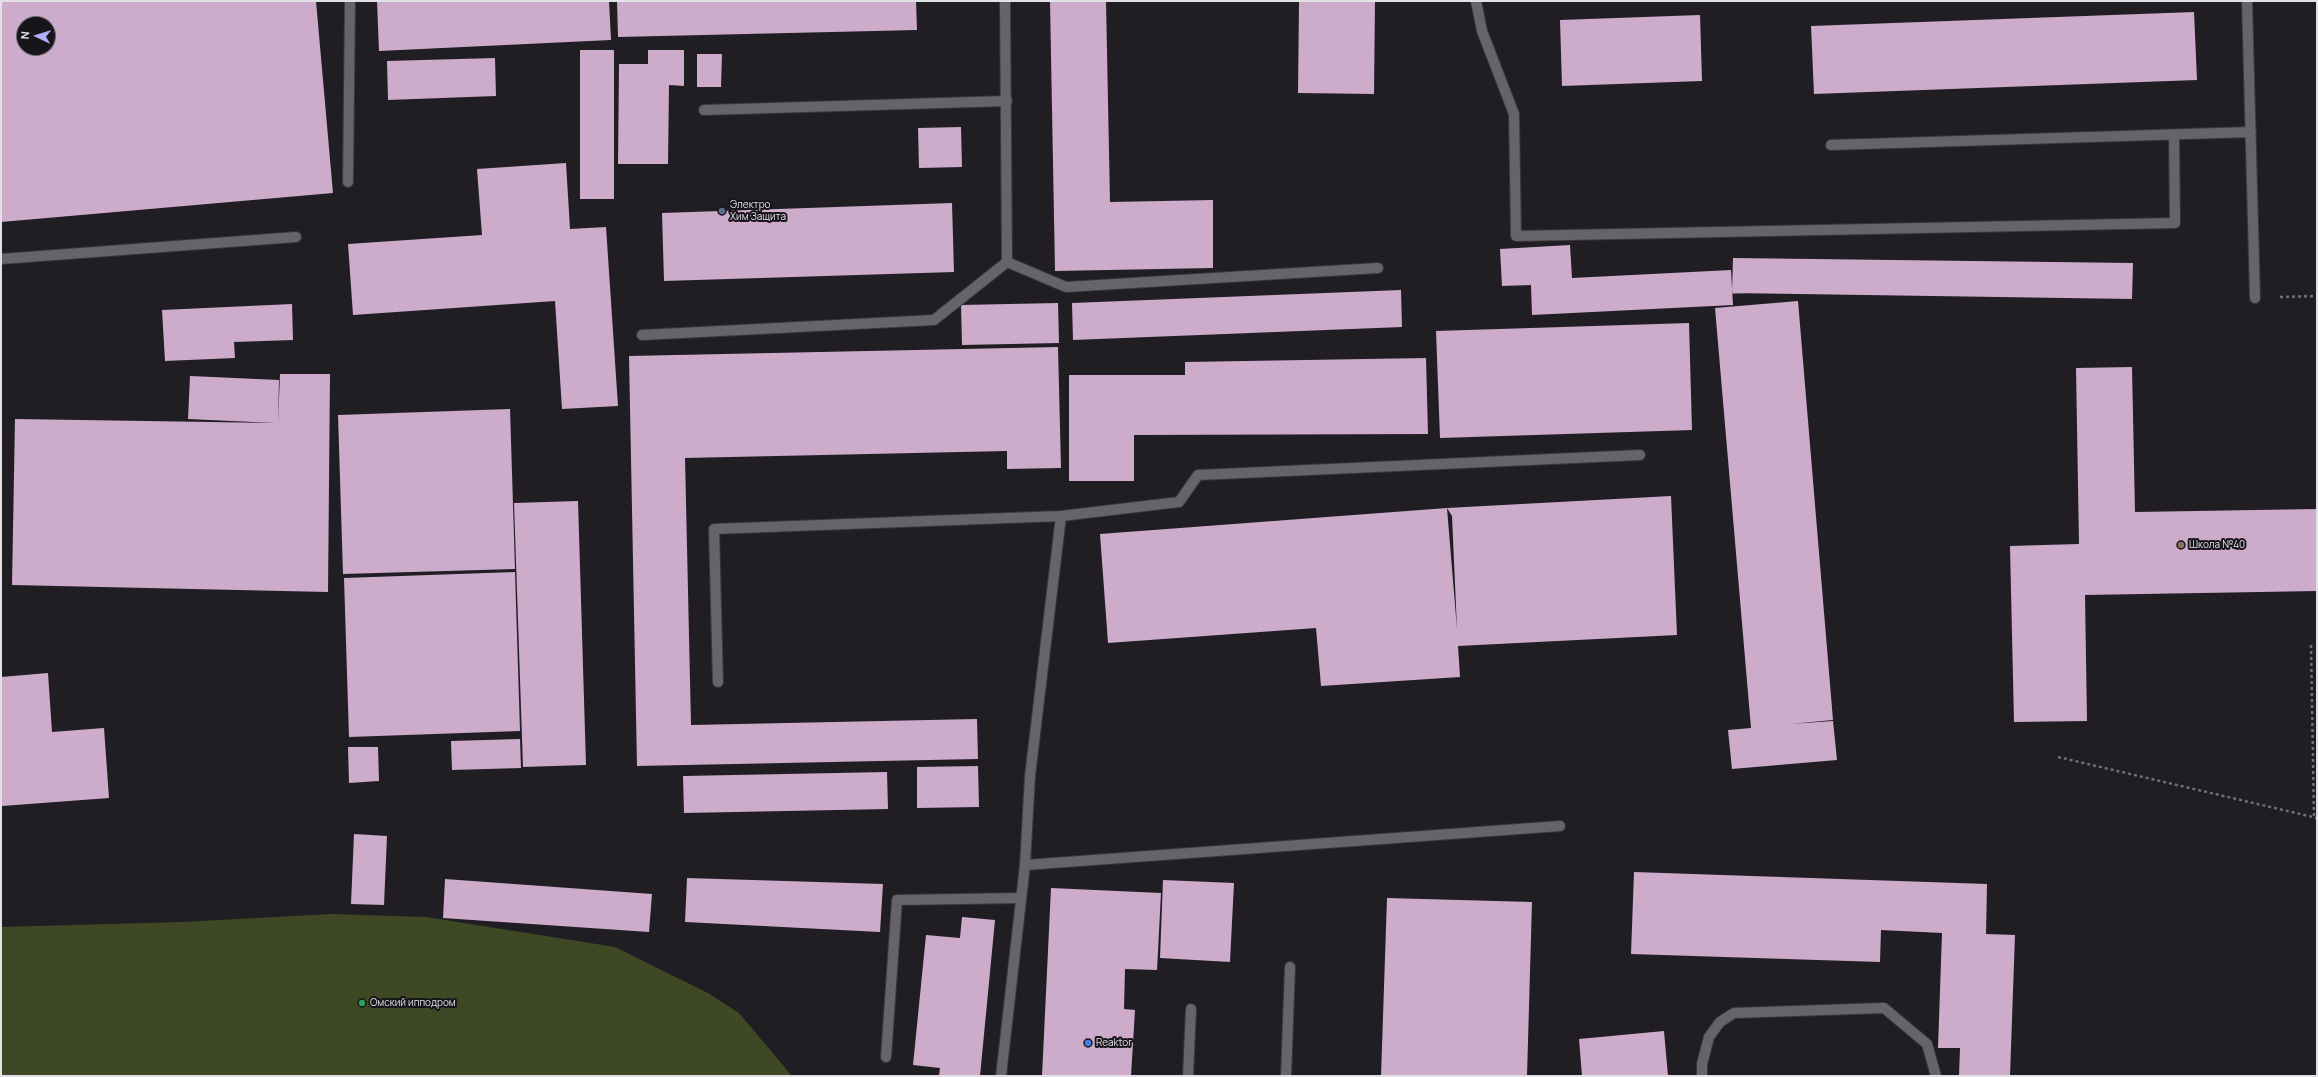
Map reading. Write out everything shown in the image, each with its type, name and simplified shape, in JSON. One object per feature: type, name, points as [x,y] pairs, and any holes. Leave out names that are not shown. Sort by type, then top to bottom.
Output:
[{"type":"street","points":[[348,182],[350,1]]},
{"type":"street","points":[[1005,1],[1007,101],[1007,262]]},
{"type":"street","points":[[1476,1],[1482,31],[1514,114],[1516,236],[2175,223],[2174,135]]},
{"type":"street","points":[[2247,1],[2255,298]]},
{"type":"street","points":[[704,110],[1007,101]]},
{"type":"street","points":[[1830,145],[2251,132]]},
{"type":"street","points":[[1,259],[296,237]]},
{"type":"street","points":[[1007,262],[1066,287],[1378,268]]},
{"type":"street","points":[[642,335],[934,320],[1007,262]]},
{"type":"street","points":[[718,682],[714,530],[1061,516],[1179,502],[1198,474],[1640,455]]},
{"type":"street","points":[[1001,1076],[1025,865],[1030,776],[1061,516]]},
{"type":"street","points":[[1025,865],[1560,826]]},
{"type":"street","points":[[886,1057],[897,900],[1021,898]]},
{"type":"street","points":[[1286,1076],[1290,967]]},
{"type":"street","points":[[1702,1076],[1702,1064],[1709,1036],[1720,1022],[1734,1013],[1884,1008],[1927,1044],[1936,1076]]},
{"type":"street","points":[[1188,1076],[1191,1009]]},
{"type":"path","points":[[2255,298],[2317,296]]},
{"type":"path","points":[[2058,757],[2315,817],[2311,645]]},
{"type":"green space","name":"Омский ипподром","points":[[331,914],[426,917],[615,947],[708,993],[739,1013],[792,1076],[1,1076],[1,927],[183,922]]},
{"type":"building","points":[[1,1],[316,1],[333,193],[1,222]]},
{"type":"building","points":[[377,1],[609,1],[611,40],[379,51]]},
{"type":"building","points":[[617,1],[916,1],[917,30],[618,37]]},
{"type":"building","points":[[1050,1],[1106,1],[1110,202],[1213,200],[1213,268],[1055,271]]},
{"type":"building","points":[[1299,1],[1375,1],[1374,94],[1298,93]]},
{"type":"building","points":[[2194,12],[2197,80],[1814,94],[1811,26]]},
{"type":"building","points":[[1700,15],[1702,81],[1562,86],[1560,20]]},
{"type":"building","points":[[580,50],[614,50],[614,199],[580,199]]},
{"type":"building","points":[[648,50],[684,50],[684,86],[669,85],[668,164],[618,164],[619,64],[648,64]]},
{"type":"building","points":[[697,54],[722,54],[721,87],[697,87]]},
{"type":"building","points":[[495,58],[496,96],[388,100],[387,61]]},
{"type":"building","points":[[961,127],[962,167],[919,168],[918,128]]},
{"type":"building","points":[[566,163],[570,229],[606,227],[618,406],[562,409],[555,301],[353,315],[348,244],[482,235],[477,169]]},
{"type":"building","points":[[952,203],[954,272],[664,281],[662,213]]},
{"type":"building","points":[[1570,245],[1572,278],[1731,270],[1733,305],[1532,315],[1531,285],[1502,286],[1500,249]]},
{"type":"building","points":[[1733,258],[2133,263],[2132,299],[1732,293]]},
{"type":"building","points":[[1401,290],[1402,327],[1073,340],[1072,303]]},
{"type":"building","points":[[1798,301],[1833,720],[1790,724],[1833,721],[1837,760],[1732,769],[1728,730],[1751,728],[1715,308]]},
{"type":"building","points":[[1058,303],[1059,343],[962,345],[961,305]]},
{"type":"building","points":[[292,304],[293,340],[234,342],[235,358],[165,361],[162,310]]},
{"type":"building","points":[[1689,323],[1692,430],[1440,438],[1436,331]]},
{"type":"building","points":[[1058,347],[1061,468],[1007,469],[1007,451],[685,458],[691,725],[977,719],[978,759],[637,766],[629,356]]},
{"type":"building","points":[[1426,358],[1428,434],[1134,435],[1134,481],[1069,481],[1069,375],[1185,375],[1185,362]]},
{"type":"building","name":"Школа №40","points":[[2132,367],[2135,512],[2317,509],[2317,591],[2085,595],[2087,721],[2014,722],[2010,546],[2079,544],[2076,368]]},
{"type":"building","points":[[280,374],[330,374],[328,592],[12,585],[15,419],[275,423],[188,419],[190,376],[279,380],[278,423]]},
{"type":"building","points":[[510,409],[515,569],[343,574],[338,415]]},
{"type":"building","points":[[1671,496],[1677,635],[1458,646],[1460,677],[1321,686],[1316,628],[1108,643],[1100,534],[1447,508]],"holes":[[[1447,508],[1452,516],[1457,629]]]},
{"type":"building","points":[[578,501],[586,765],[523,767],[514,503]]},
{"type":"building","points":[[515,572],[520,731],[349,737],[344,578]]},
{"type":"building","points":[[48,673],[52,732],[104,728],[109,798],[2,806],[1,677]]},
{"type":"building","points":[[520,739],[521,768],[452,770],[451,741]]},
{"type":"building","points":[[348,747],[378,747],[379,781],[349,783]]},
{"type":"building","points":[[978,766],[979,807],[917,808],[917,767]]},
{"type":"building","points":[[887,772],[888,809],[684,813],[683,776]]},
{"type":"building","points":[[354,834],[387,836],[384,905],[351,904]]},
{"type":"building","points":[[1634,872],[1987,884],[1986,934],[2015,935],[2010,1076],[1959,1076],[1960,1048],[1938,1048],[1942,933],[1881,930],[1880,962],[1631,954]]},
{"type":"building","points":[[687,878],[883,884],[880,932],[685,922]]},
{"type":"building","points":[[445,879],[652,894],[649,932],[443,918]]},
{"type":"building","points":[[1163,880],[1234,883],[1230,962],[1160,958]]},
{"type":"building","points":[[1051,888],[1161,893],[1157,970],[1125,969],[1124,1009],[1135,1010],[1131,1076],[1042,1076]]},
{"type":"building","points":[[1387,898],[1532,902],[1527,1076],[1381,1076]]},
{"type":"building","points":[[962,917],[995,920],[980,1076],[939,1076],[940,1068],[913,1065],[926,935],[960,938]]},
{"type":"building","points":[[1664,1031],[1668,1076],[1582,1076],[1579,1039]]},
{"type":"place","name":"Электро Хим Защита","points":[[722,211]]},
{"type":"place","name":"Школа №40","points":[[2181,545]]},
{"type":"place","name":"Омский ипподром","points":[[362,1003]]},
{"type":"place","name":"Reaktor","points":[[1088,1043]]}]
